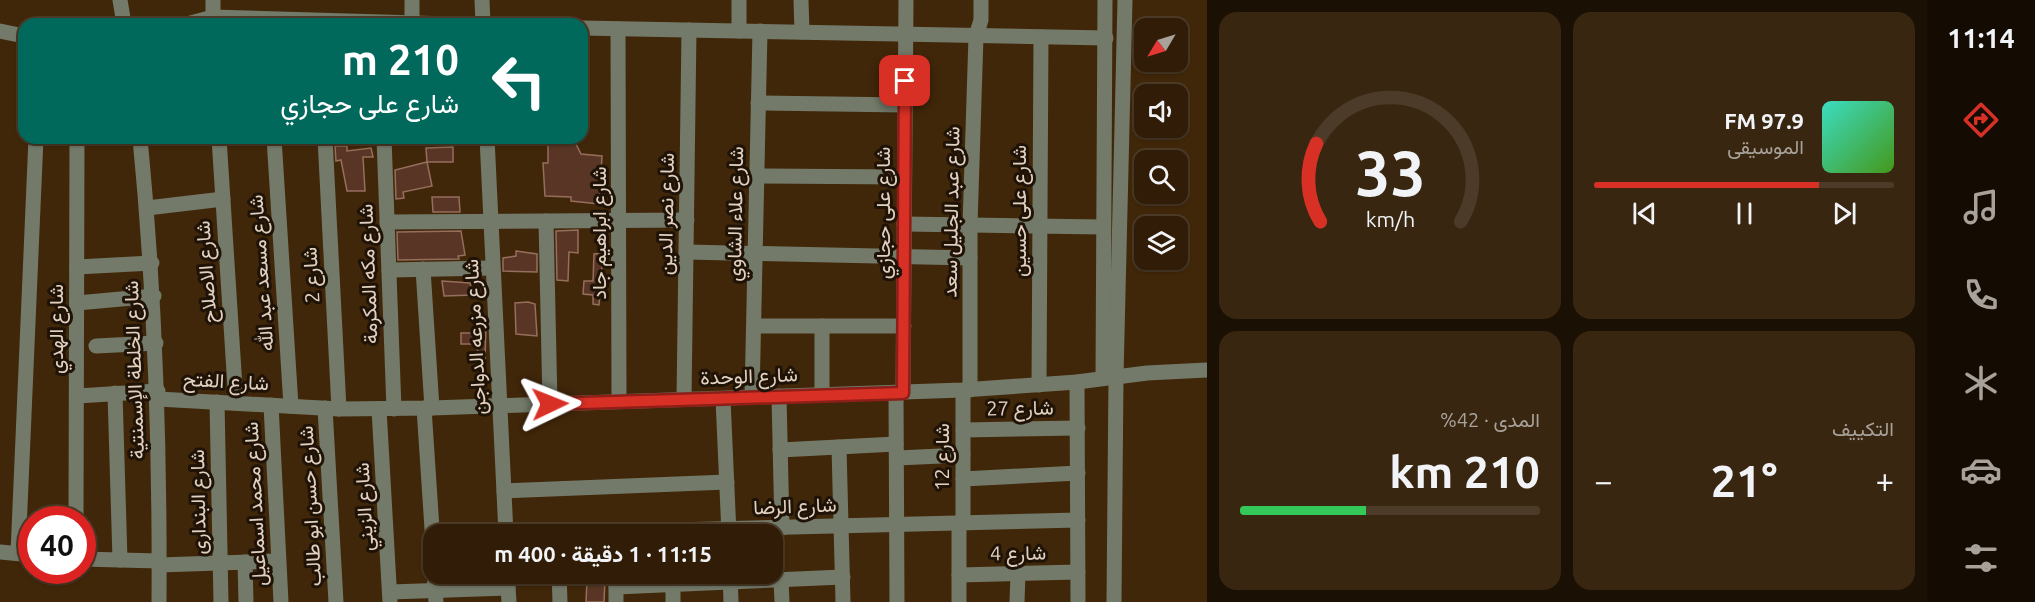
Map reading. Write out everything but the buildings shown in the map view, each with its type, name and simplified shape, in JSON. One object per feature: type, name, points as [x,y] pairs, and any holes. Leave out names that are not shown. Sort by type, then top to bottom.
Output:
[{"type":"street","points":[[120,0],[123,18]]},
{"type":"street","points":[[213,0],[213,18]]},
{"type":"street","points":[[412,0],[412,18]]},
{"type":"street","points":[[482,0],[483,18]]},
{"type":"street","points":[[739,0],[739,31]]},
{"type":"street","points":[[801,0],[802,32]]},
{"type":"street","name":"شارع على حجازي","points":[[897,602],[896,451],[904,326],[906,0]]},
{"type":"street","name":"شارع عبد الجليل سعد","points":[[967,390],[976,36],[981,20],[981,0]]},
{"type":"street","points":[[1105,0],[1103,227],[1114,602]]},
{"type":"street","points":[[1109,377],[1125,0]]},
{"type":"street","points":[[588,28],[1106,38]]},
{"type":"street","name":"شارع ابراهيم جاد","points":[[618,29],[619,401]]},
{"type":"street","name":"شارع نصر الدين","points":[[684,399],[689,30]]},
{"type":"street","points":[[0,31],[18,35]]},
{"type":"street","name":"شارع علاء الشاوي","points":[[752,398],[760,32]]},
{"type":"street","name":"شارع على حسين","points":[[1039,385],[1041,37]]},
{"type":"street","points":[[758,103],[905,105]]},
{"type":"street","points":[[26,506],[36,144]]},
{"type":"street","name":"شارع الهدي","points":[[76,506],[77,144]]},
{"type":"street","name":"شارع الخلطة الإسمنتية","points":[[141,144],[152,263],[156,343],[159,602]]},
{"type":"street","name":"شارع الاصلاح","points":[[219,144],[236,403]]},
{"type":"street","name":"شارع مسعد عبد الله","points":[[274,144],[291,406]]},
{"type":"street","name":"شارع 2","points":[[325,144],[332,408]]},
{"type":"street","name":"شارع مكه المكرمة","points":[[384,144],[389,270],[386,409]]},
{"type":"street","name":"شارع مزرعه الدواجن","points":[[488,144],[492,268],[506,524]]},
{"type":"street","points":[[757,176],[904,177]]},
{"type":"street","points":[[147,208],[223,199]]},
{"type":"street","points":[[387,222],[687,220]]},
{"type":"street","points":[[546,221],[550,404]]},
{"type":"street","points":[[904,224],[1103,227]]},
{"type":"street","points":[[687,252],[970,258]]},
{"type":"street","points":[[77,267],[152,263]]},
{"type":"street","points":[[389,270],[492,268]]},
{"type":"street","points":[[423,270],[433,524]]},
{"type":"street","points":[[77,303],[154,296]]},
{"type":"street","points":[[754,326],[904,326]]},
{"type":"street","points":[[822,326],[822,395]]},
{"type":"street","points":[[96,346],[156,343]]},
{"type":"street","name":"شارع الوحدة","points":[[291,406],[386,409],[900,393],[1039,385],[1207,370]]},
{"type":"street","points":[[1077,382],[1078,602]]},
{"type":"street","name":"شارع 12","points":[[959,602],[963,430],[967,390]]},
{"type":"street","points":[[115,393],[120,560]]},
{"type":"street","name":"شارع الفتح","points":[[77,396],[115,393],[158,395],[217,402],[291,406]]},
{"type":"street","points":[[778,396],[782,524]]},
{"type":"street","points":[[723,399],[728,524]]},
{"type":"street","name":"شارع البندارى","points":[[217,402],[221,602]]},
{"type":"street","name":"شارع محمد اسماعيل","points":[[271,405],[280,602]]},
{"type":"street","name":"شارع حسن ابو طالب","points":[[332,408],[336,602]]},
{"type":"street","name":"شارع الزيني","points":[[386,409],[390,597]]},
{"type":"street","name":"شارع 27","points":[[963,430],[1078,428]]},
{"type":"street","points":[[839,447],[843,602]]},
{"type":"street","points":[[780,450],[839,447],[963,455]]},
{"type":"street","points":[[963,479],[1078,473]]},
{"type":"street","points":[[504,491],[727,482]]},
{"type":"street","name":"شارع الرضا","points":[[783,528],[1078,520]]},
{"type":"street","points":[[0,552],[18,553]]},
{"type":"street","points":[[96,559],[159,563],[278,561]]},
{"type":"street","points":[[245,562],[246,602]]},
{"type":"street","name":"شارع 4","points":[[959,575],[1078,572]]},
{"type":"street","points":[[1017,574],[1017,602]]},
{"type":"street","points":[[783,580],[843,577]]},
{"type":"street","points":[[559,584],[560,602]]},
{"type":"street","points":[[616,587],[673,584],[673,602]]},
{"type":"street","points":[[730,584],[731,602]]},
{"type":"street","points":[[781,584],[782,602]]},
{"type":"street","points":[[390,597],[436,596],[508,588]]},
{"type":"route","points":[[550,404],[903,393],[905,81]]}]
